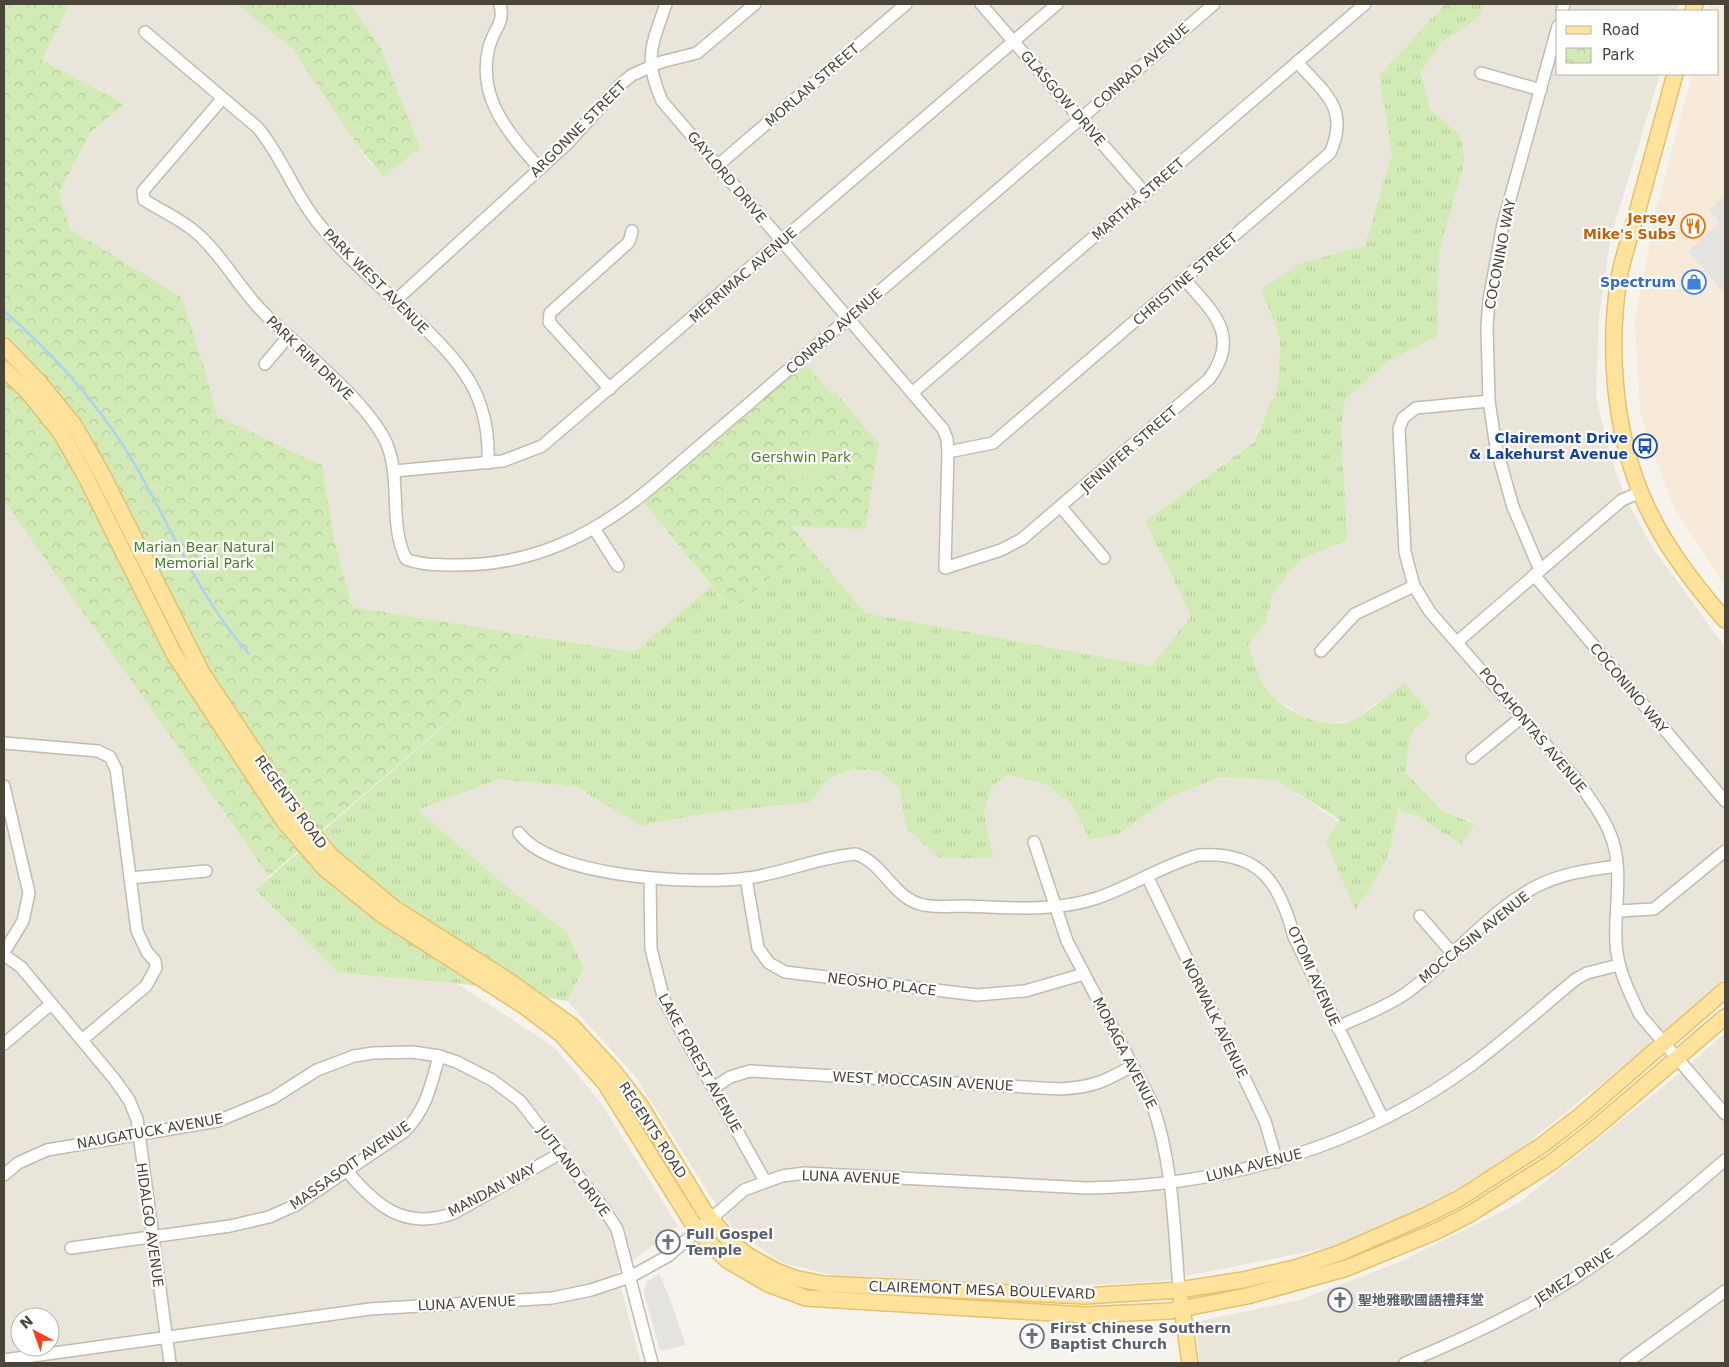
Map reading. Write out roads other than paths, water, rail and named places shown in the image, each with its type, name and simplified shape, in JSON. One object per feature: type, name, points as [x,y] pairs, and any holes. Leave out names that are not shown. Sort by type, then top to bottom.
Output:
[{"type":"main road","points":[[1675,75],[1620,277],[1615,312],[1615,365],[1620,416],[1628,456],[1641,492],[1662,536],[1700,591],[1725,620]]},
{"type":"main road","name":"REGENTS ROAD","points":[[4,346],[38,381],[74,425],[101,472],[202,674],[294,811],[331,856],[394,908],[509,981],[572,1026],[611,1068],[640,1105],[710,1219]]},
{"type":"main road","name":"REGENTS ROAD","points":[[4,369],[28,392],[61,433],[87,479],[174,654],[283,820],[324,868],[382,915],[508,995],[561,1034],[609,1089],[697,1230]]},
{"type":"main road","name":"CLAIREMONT MESA BOULEVARD","points":[[710,1219],[728,1240],[747,1255],[794,1278],[823,1284],[1085,1296],[1179,1290],[1243,1280],[1296,1268],[1340,1253],[1429,1214],[1460,1198],[1541,1146],[1725,990]]},
{"type":"main road","name":"CLAIREMONT MESA BOULEVARD","points":[[697,1230],[733,1264],[768,1284],[806,1298],[1085,1315],[1182,1309],[1247,1296],[1347,1268],[1437,1231],[1470,1214],[1552,1162],[1725,1017]]},
{"type":"main road","name":"MORAGA AVENUE","points":[[1179,1290],[1190,1363]]},
{"type":"street","points":[[500,4],[503,16],[491,40],[485,65],[493,105],[506,129],[540,169]]},
{"type":"street","name":"GAYLORD DRIVE","points":[[666,4],[655,37],[650,68],[662,101],[943,429],[948,440],[945,568]]},
{"type":"street","name":"ARGONNE STREET","points":[[395,301],[568,143],[621,84],[632,75],[661,62],[696,53],[755,4]]},
{"type":"street","name":"MORLAN STREET","points":[[717,166],[906,4]]},
{"type":"street","name":"GLASGOW DRIVE","points":[[981,4],[1145,193]]},
{"type":"street","name":"MERRIMAC AVENUE","points":[[394,470],[488,463],[503,460],[542,446],[1057,4]]},
{"type":"street","name":"CONRAD AVENUE","points":[[411,562],[464,565],[509,561],[555,549],[595,530],[645,493],[1214,4]]},
{"type":"street","name":"MARTHA STREET","points":[[912,393],[1364,4]]},
{"type":"street","name":"PARK WEST AVENUE","points":[[145,32],[258,128],[272,144],[322,228],[345,254],[446,349],[470,383],[482,412],[488,447],[488,463]]},
{"type":"street","name":"COCONINO WAY","points":[[1556,33],[1503,224],[1489,300],[1489,400],[1496,447],[1513,507],[1537,573],[1725,801]]},
{"type":"street","name":"CHRISTINE STREET","points":[[948,452],[983,447],[993,443],[1185,280],[1330,153],[1338,135],[1336,110],[1297,62]]},
{"type":"street","points":[[1481,73],[1540,90]]},
{"type":"street","name":"PARK RIM DRIVE","points":[[222,99],[143,191],[144,200],[204,240],[260,310],[363,408],[381,432],[388,447],[394,470],[400,547],[406,559],[411,562]]},
{"type":"street","points":[[610,389],[549,322],[550,313],[629,242],[632,230]]},
{"type":"street","name":"JENNIFER STREET","points":[[945,568],[1001,550],[1022,540],[1209,379],[1219,366],[1225,344],[1221,325],[1185,280]]},
{"type":"street","points":[[265,364],[288,337]]},
{"type":"street","name":"POCAHONTAS AVENUE","points":[[1489,400],[1416,408],[1403,418],[1399,429],[1405,552],[1414,586],[1430,612],[1575,778],[1596,806],[1612,837],[1617,866],[1618,911],[1616,942],[1619,965],[1640,1015],[1725,1114]]},
{"type":"street","points":[[1457,642],[1622,500],[1641,492]]},
{"type":"street","points":[[1061,507],[1104,558]]},
{"type":"street","points":[[595,530],[618,566]]},
{"type":"street","points":[[1321,651],[1355,614],[1369,605],[1414,586]]},
{"type":"street","points":[[1472,758],[1522,717]]},
{"type":"street","points":[[4,743],[98,751],[110,757],[116,769],[137,931],[147,952],[155,961],[156,968],[146,986],[82,1040]]},
{"type":"street","points":[[4,786],[29,893],[23,921],[4,954]]},
{"type":"street","points":[[519,833],[526,843],[550,855],[591,869],[650,879],[697,881],[746,878]]},
{"type":"street","name":"MORAGA AVENUE","points":[[1034,842],[1067,941],[1132,1066],[1158,1121],[1169,1182],[1179,1290]]},
{"type":"street","points":[[1618,911],[1654,909],[1725,851]]},
{"type":"street","name":"OTOMI AVENUE","points":[[746,878],[784,872],[856,854],[862,856],[875,867],[898,893],[923,905],[1030,908],[1055,906],[1097,898],[1198,855],[1240,858],[1255,867],[1270,880],[1286,905],[1294,937],[1383,1119]]},
{"type":"street","name":"MOCCASIN AVENUE","points":[[1337,1027],[1381,1008],[1405,994],[1511,903],[1537,886],[1571,872],[1617,866]]},
{"type":"street","points":[[130,878],[206,871]]},
{"type":"street","name":"NORWALK AVENUE","points":[[1147,876],[1265,1121],[1277,1162]]},
{"type":"street","name":"NEOSHO PLACE","points":[[746,878],[758,948],[769,963],[785,972],[977,995],[1025,990],[1084,974]]},
{"type":"street","name":"LAKE FOREST AVENUE","points":[[650,879],[651,949],[664,1000],[765,1181]]},
{"type":"street","points":[[1420,916],[1453,954]]},
{"type":"street","name":"HIDALGO AVENUE","points":[[4,954],[21,967],[82,1040],[129,1100],[137,1119],[170,1363]]},
{"type":"street","name":"LUNA AVENUE","points":[[4,1360],[370,1309],[552,1298],[591,1290],[630,1276],[668,1256],[744,1190],[782,1176],[805,1174],[1087,1188],[1169,1182],[1221,1175],[1277,1162],[1304,1153],[1383,1119],[1431,1092],[1473,1064],[1576,979],[1587,973],[1619,965]]},
{"type":"street","points":[[4,1044],[51,1004]]},
{"type":"street","name":"NAUGATUCK AVENUE","points":[[4,1175],[18,1163],[48,1150],[218,1121],[273,1098],[317,1070],[354,1056],[373,1053],[413,1052],[439,1056]]},
{"type":"street","name":"JUTLAND DRIVE","points":[[439,1056],[457,1062],[492,1080],[520,1101],[617,1229],[652,1363]]},
{"type":"street","name":"MASSASOIT AVENUE","points":[[71,1248],[230,1226],[269,1216],[296,1205],[404,1132],[416,1120],[428,1097],[439,1056]]},
{"type":"street","name":"WEST MOCCASIN AVENUE","points":[[714,1088],[730,1077],[750,1071],[1060,1088],[1086,1087],[1103,1082],[1132,1066]]},
{"type":"street","name":"MANDAN WAY","points":[[347,1171],[366,1194],[384,1208],[412,1218],[441,1217],[454,1213],[561,1153]]},
{"type":"street","name":"JEMEZ DRIVE","points":[[1404,1363],[1450,1345],[1526,1307],[1591,1267],[1663,1213],[1725,1160]]},
{"type":"street","points":[[1626,1363],[1644,1359],[1725,1291]]},
{"type":"waterway","points":[[4,311],[38,342],[70,376],[113,431],[141,476],[197,581],[230,631],[249,654]]},
{"type":"place","name":"Jersey Mike's Subs","points":[[1693,226]]},
{"type":"place","name":"Spectrum","points":[[1694,282]]},
{"type":"place","name":"Clairemont Drive & Lakehurst Avenue","points":[[1645,446]]},
{"type":"place","name":"Full Gospel Temple","points":[[668,1242]]},
{"type":"place","name":"聖地雅歌國語禮拜堂","points":[[1340,1300]]},
{"type":"place","name":"First Chinese Southern Baptist Church","points":[[1032,1336]]},
{"type":"park label","name":"Gershwin Park","points":[[801,457]]},
{"type":"park label","name":"Marian Bear Natural Memorial Park","points":[[204,556]]}]
